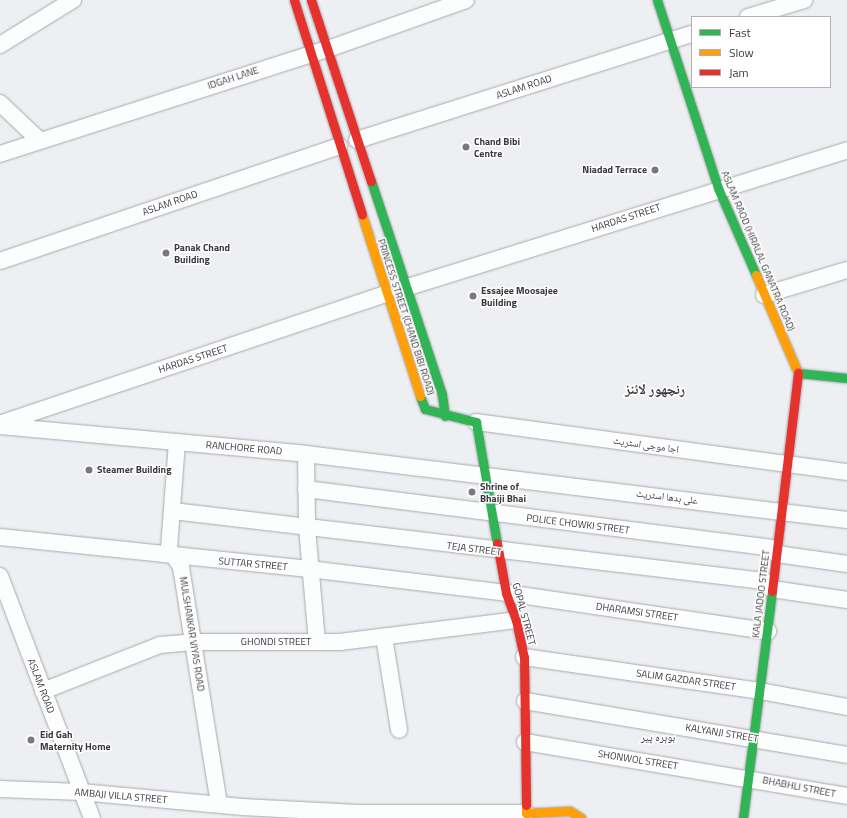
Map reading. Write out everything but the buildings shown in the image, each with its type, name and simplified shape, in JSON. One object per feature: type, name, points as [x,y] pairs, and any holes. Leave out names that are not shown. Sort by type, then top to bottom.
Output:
[{"type":"street","points":[[0,45],[73,0]]},
{"type":"street","name":"PRINCESS STREET (CHAND BIBI ROAD)","points":[[294,0],[320,51],[357,140],[405,288],[442,395],[444,416],[425,409],[386,294],[339,146],[320,51],[311,0]]},
{"type":"street","name":"IDGAH LANE","points":[[0,154],[39,140],[320,51],[466,0]]},
{"type":"street","name":"ASLAM RAOD (HIRALAL GANATRA ROAD)","points":[[657,0],[718,188],[798,373]]},
{"type":"street","points":[[751,16],[804,0]]},
{"type":"street","name":"ASLAM ROAD","points":[[357,140],[691,34]]},
{"type":"street","points":[[0,103],[39,140]]},
{"type":"street","name":"ASLAM ROAD","points":[[0,261],[339,146]]},
{"type":"street","name":"HARDAS STREET","points":[[405,288],[718,188],[847,150]]},
{"type":"street","points":[[764,295],[847,270]]},
{"type":"street","name":"HARDAS STREET","points":[[0,424],[386,294]]},
{"type":"street","points":[[798,373],[847,378]]},
{"type":"street","name":"KALA JADOO STREET","points":[[743,818],[755,738],[798,373]]},
{"type":"street","name":"اجا موجی اسٹریٹ","points":[[444,416],[476,422],[847,472]]},
{"type":"street","name":"GOPAL STREET","points":[[476,422],[494,513],[506,593],[516,620],[524,657],[526,813]]},
{"type":"street","name":"RANCHORE ROAD","points":[[0,424],[306,454],[487,475]]},
{"type":"street","name":"MULSHANKAR VIYAS ROAD","points":[[177,442],[169,549],[181,567],[220,811]]},
{"type":"street","points":[[306,454],[309,569],[317,642]]},
{"type":"street","name":"علی بدھا اسٹریٹ","points":[[487,475],[847,520]]},
{"type":"street","name":"POLICE CHOWKI STREET","points":[[306,489],[770,548],[777,554],[847,564]]},
{"type":"street","name":"TEJA STREET","points":[[172,511],[299,524],[307,528],[500,552],[764,581],[772,589],[847,600]]},
{"type":"street","name":"SUTTAR STREET","points":[[0,538],[174,557],[309,569],[506,593]]},
{"type":"street","name":"ASLAM ROAD","points":[[0,576],[92,818]]},
{"type":"street","name":"DHARAMSI STREET","points":[[506,593],[768,631]]},
{"type":"street","name":"GHONDI STREET","points":[[43,691],[160,645],[193,642],[317,642],[384,637],[516,620]]},
{"type":"street","points":[[384,637],[399,730]]},
{"type":"street","name":"SALIM GAZDAR STREET","points":[[524,657],[760,691],[847,708]]},
{"type":"street","name":"KALYANJI STREET","points":[[524,701],[755,738],[847,755]]},
{"type":"street","name":"SHONWOL STREET","points":[[525,742],[750,778]]},
{"type":"street","name":"BHABHLI STREET","points":[[750,778],[847,796]]},
{"type":"street","name":"AMBAJI VILLA STREET","points":[[0,789],[81,792],[220,811],[242,807],[424,816],[482,816],[526,813]]},
{"type":"street","points":[[526,813],[570,811],[581,818]]},
{"type":"traffic: fast","points":[[657,0],[718,188],[756,275]]},
{"type":"traffic: fast","points":[[371,181],[442,395],[445,416]]},
{"type":"traffic: fast","points":[[798,373],[847,378]]},
{"type":"traffic: fast","points":[[420,396],[425,409],[476,422],[497,543]]},
{"type":"traffic: fast","points":[[743,818],[772,591]]},
{"type":"traffic: slow","points":[[362,215],[420,396]]},
{"type":"traffic: slow","points":[[756,275],[798,373]]},
{"type":"traffic: slow","points":[[526,805],[526,813],[570,811],[581,818]]},
{"type":"traffic: jam","points":[[294,0],[362,215]]},
{"type":"traffic: jam","points":[[311,0],[371,181]]},
{"type":"traffic: jam","points":[[772,591],[798,373]]},
{"type":"traffic: jam","points":[[497,543],[506,593],[516,620],[524,657],[526,805]]},
{"type":"place","name":"Chand Bibi Centre","points":[[466,147]]},
{"type":"place","name":"Niadad Terrace","points":[[655,170]]},
{"type":"place","name":"Panak Chand Building","points":[[166,253]]},
{"type":"place","name":"Essajee Moosajee Building","points":[[473,296]]},
{"type":"place","name":"Steamer Building","points":[[89,470]]},
{"type":"place","name":"Shrine of Bhaiji Bhai","points":[[472,492]]},
{"type":"place","name":"Eid Gah Maternity Home","points":[[31,740]]},
{"type":"district","name":"رنچھور لائنز","points":[[655,389]]},
{"type":"district","name":"بوہرہ پیر","points":[[658,737]]}]
